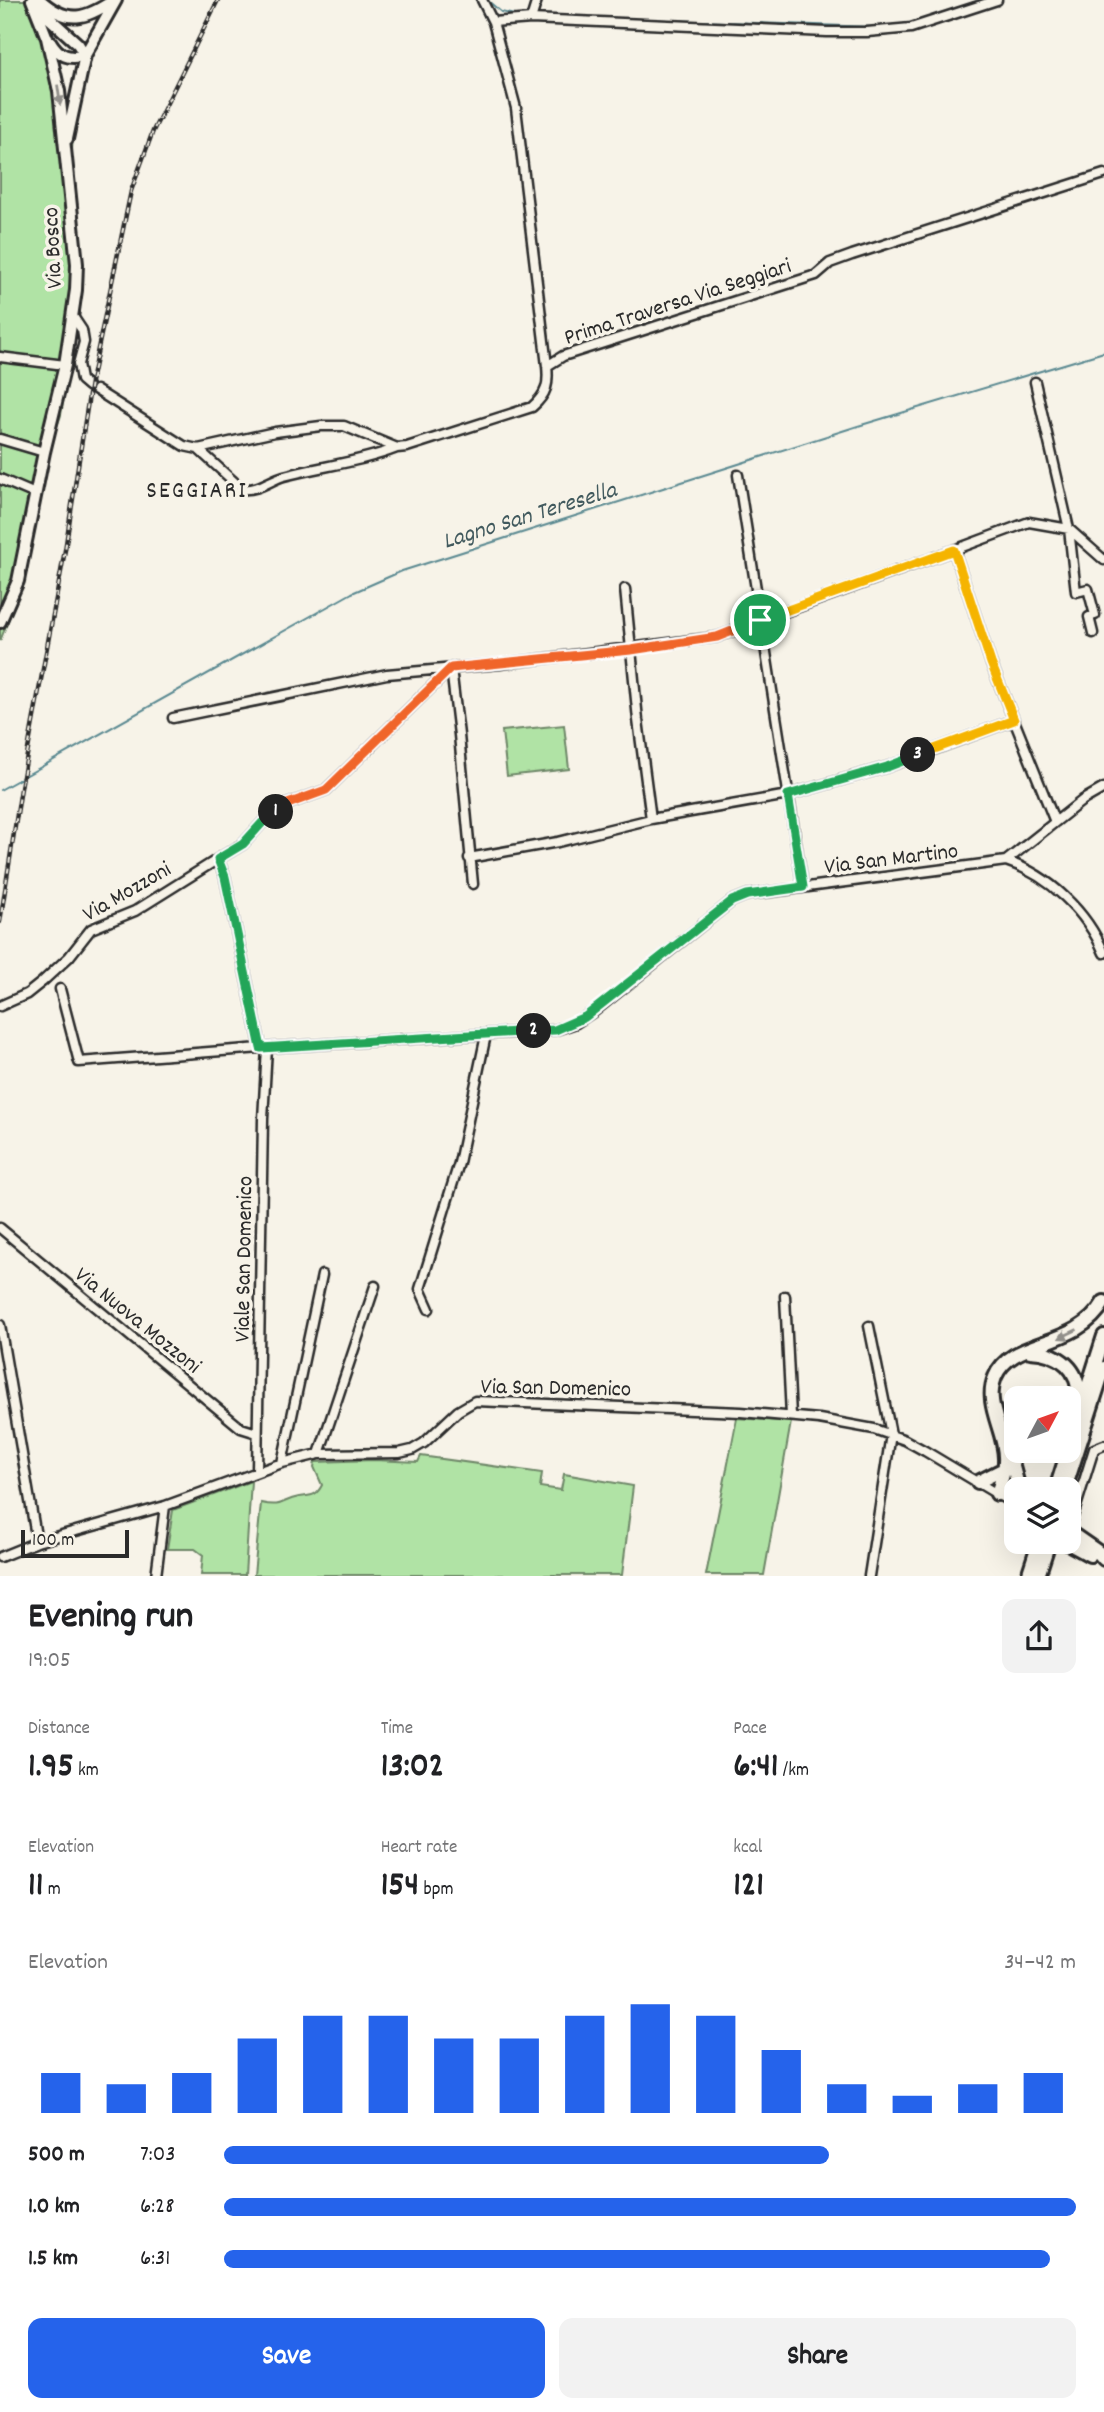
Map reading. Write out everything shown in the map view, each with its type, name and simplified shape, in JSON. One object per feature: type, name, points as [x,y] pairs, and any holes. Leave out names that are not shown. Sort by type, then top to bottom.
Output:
[{"type":"highway","points":[[999,1495],[1012,1482],[1008,1470],[1009,1449],[1002,1439],[991,1396],[993,1384],[1004,1362],[1013,1354],[1076,1331],[1104,1302]]},
{"type":"highway","points":[[1082,1405],[1104,1336]]},
{"type":"highway","points":[[1023,1351],[1046,1352],[1058,1357],[1074,1373],[1077,1386]]},
{"type":"highway","points":[[1069,1477],[1104,1368]]},
{"type":"highway","points":[[978,1482],[1008,1470]]},
{"type":"highway","points":[[1008,1470],[1012,1477]]},
{"type":"highway","points":[[1081,1541],[1104,1561]]},
{"type":"highway","points":[[1081,1548],[1104,1561]]},
{"type":"highway","points":[[1028,1576],[1035,1554]]},
{"type":"highway","points":[[1038,1576],[1045,1554]]},
{"type":"highway","points":[[1044,1576],[1047,1554]]},
{"type":"main road","points":[[36,2],[61,15],[77,18],[88,16],[115,0]]},
{"type":"main road","name":"Via Bosco","points":[[65,152],[85,55],[115,0]]},
{"type":"main road","points":[[36,2],[78,44],[85,55],[74,59],[65,57],[55,50],[47,38]]},
{"type":"main road","name":"Via Bosco","points":[[0,622],[18,581],[65,365],[77,264],[59,92],[36,2]]},
{"type":"street","points":[[482,0],[493,22],[516,108],[547,366]]},
{"type":"street","points":[[531,19],[537,0]]},
{"type":"street","points":[[493,22],[531,19],[867,32],[927,25],[997,0]]},
{"type":"street","name":"Prima Traversa Via Seggiari","points":[[198,449],[242,489],[250,490],[281,477],[407,447],[532,407],[547,389],[547,366],[563,356],[810,277],[830,263],[852,255],[1104,174]]},
{"type":"street","points":[[72,315],[82,330],[82,351],[78,364],[80,380],[184,446],[198,449],[275,432],[344,426],[397,448]]},
{"type":"street","points":[[68,342],[80,352]]},
{"type":"street","points":[[0,357],[65,365]]},
{"type":"street","points":[[1035,382],[1069,529],[1076,592],[1088,589],[1095,615],[1089,617],[1093,633]]},
{"type":"street","points":[[0,439],[44,452]]},
{"type":"street","points":[[738,475],[803,887]]},
{"type":"street","points":[[0,479],[35,494]]},
{"type":"street","points":[[173,718],[387,674],[631,650],[717,637],[1030,522],[1069,529],[1104,560]]},
{"type":"street","points":[[954,550],[991,663],[1055,822]]},
{"type":"street","points":[[625,589],[651,819]]},
{"type":"street","points":[[451,668],[473,884]]},
{"type":"street","name":"Via Mozzoni","points":[[0,1006],[27,995],[69,957],[92,929],[135,911],[243,844],[262,823],[285,805],[326,790],[451,668]]},
{"type":"street","points":[[469,858],[558,842],[651,819],[788,795],[887,767],[1014,720]]},
{"type":"street","points":[[1006,861],[1083,800],[1104,788]]},
{"type":"street","points":[[218,859],[225,877],[264,1048]]},
{"type":"street","points":[[1006,861],[1027,868],[1067,900],[1093,929],[1104,953]]},
{"type":"street","name":"Via San Martino","points":[[60,989],[79,1062],[555,1030],[576,1023],[596,1010],[732,901],[747,895],[1006,861]]},
{"type":"street","points":[[429,1308],[420,1289],[459,1163],[486,1035]]},
{"type":"street","name":"Viale San Domenico","points":[[257,1471],[264,1048]]},
{"type":"street","name":"Via Nuova Mozzoni","points":[[0,1228],[241,1428],[257,1433]]},
{"type":"street","points":[[282,1463],[322,1275]]},
{"type":"street","points":[[318,1454],[375,1286]]},
{"type":"street","points":[[785,1296],[791,1416]]},
{"type":"street","points":[[0,1325],[37,1542]]},
{"type":"street","points":[[869,1326],[891,1434],[869,1576]]},
{"type":"street","name":"Via San Domenico","points":[[0,1557],[37,1542],[164,1506],[282,1463],[318,1454],[399,1453],[412,1450],[424,1443],[458,1411],[475,1401],[697,1409],[791,1416],[860,1426],[891,1434],[925,1451],[1004,1498]]},
{"type":"street","points":[[1081,1492],[1094,1449],[1104,1445]]},
{"type":"street","points":[[156,1576],[164,1506]]},
{"type":"green space","points":[[0,0],[37,0],[73,135],[71,166],[74,208],[80,237],[79,309],[61,415],[47,456],[22,586],[0,641]]},
{"type":"green space","points":[[564,725],[569,769],[507,776],[502,731]]},
{"type":"green space","points":[[737,1418],[791,1422],[764,1575],[706,1575]]},
{"type":"green space","points":[[421,1456],[542,1473],[540,1487],[561,1490],[564,1474],[633,1486],[622,1575],[254,1575],[261,1503],[278,1504],[315,1494],[322,1485],[314,1467],[315,1462],[418,1462]]},
{"type":"green space","points":[[251,1481],[245,1575],[201,1575],[203,1555],[195,1549],[167,1549],[173,1510]]},
{"type":"waterway","points":[[487,0],[501,12],[519,16]]},
{"type":"waterway","points":[[943,14],[980,0]]},
{"type":"waterway","points":[[602,18],[876,27]]},
{"type":"waterway","points":[[892,26],[914,23]]},
{"type":"waterway","name":"Lagno San Teresella","points":[[0,790],[352,593],[402,571],[858,426],[1104,352]]},
{"type":"railway","points":[[0,922],[22,782],[65,550],[91,382],[131,191],[153,131],[218,0]]},
{"type":"district","name":"SEGGIARI","points":[[197,489]]},
{"type":"route","points":[[954,550],[991,663],[1014,720],[887,767],[788,795],[803,887],[747,895],[732,901],[576,1023],[555,1030],[261,1048],[225,877],[218,859],[243,844],[262,823],[285,805],[326,790],[451,668],[631,650],[717,637],[760,620],[954,550]]}]
